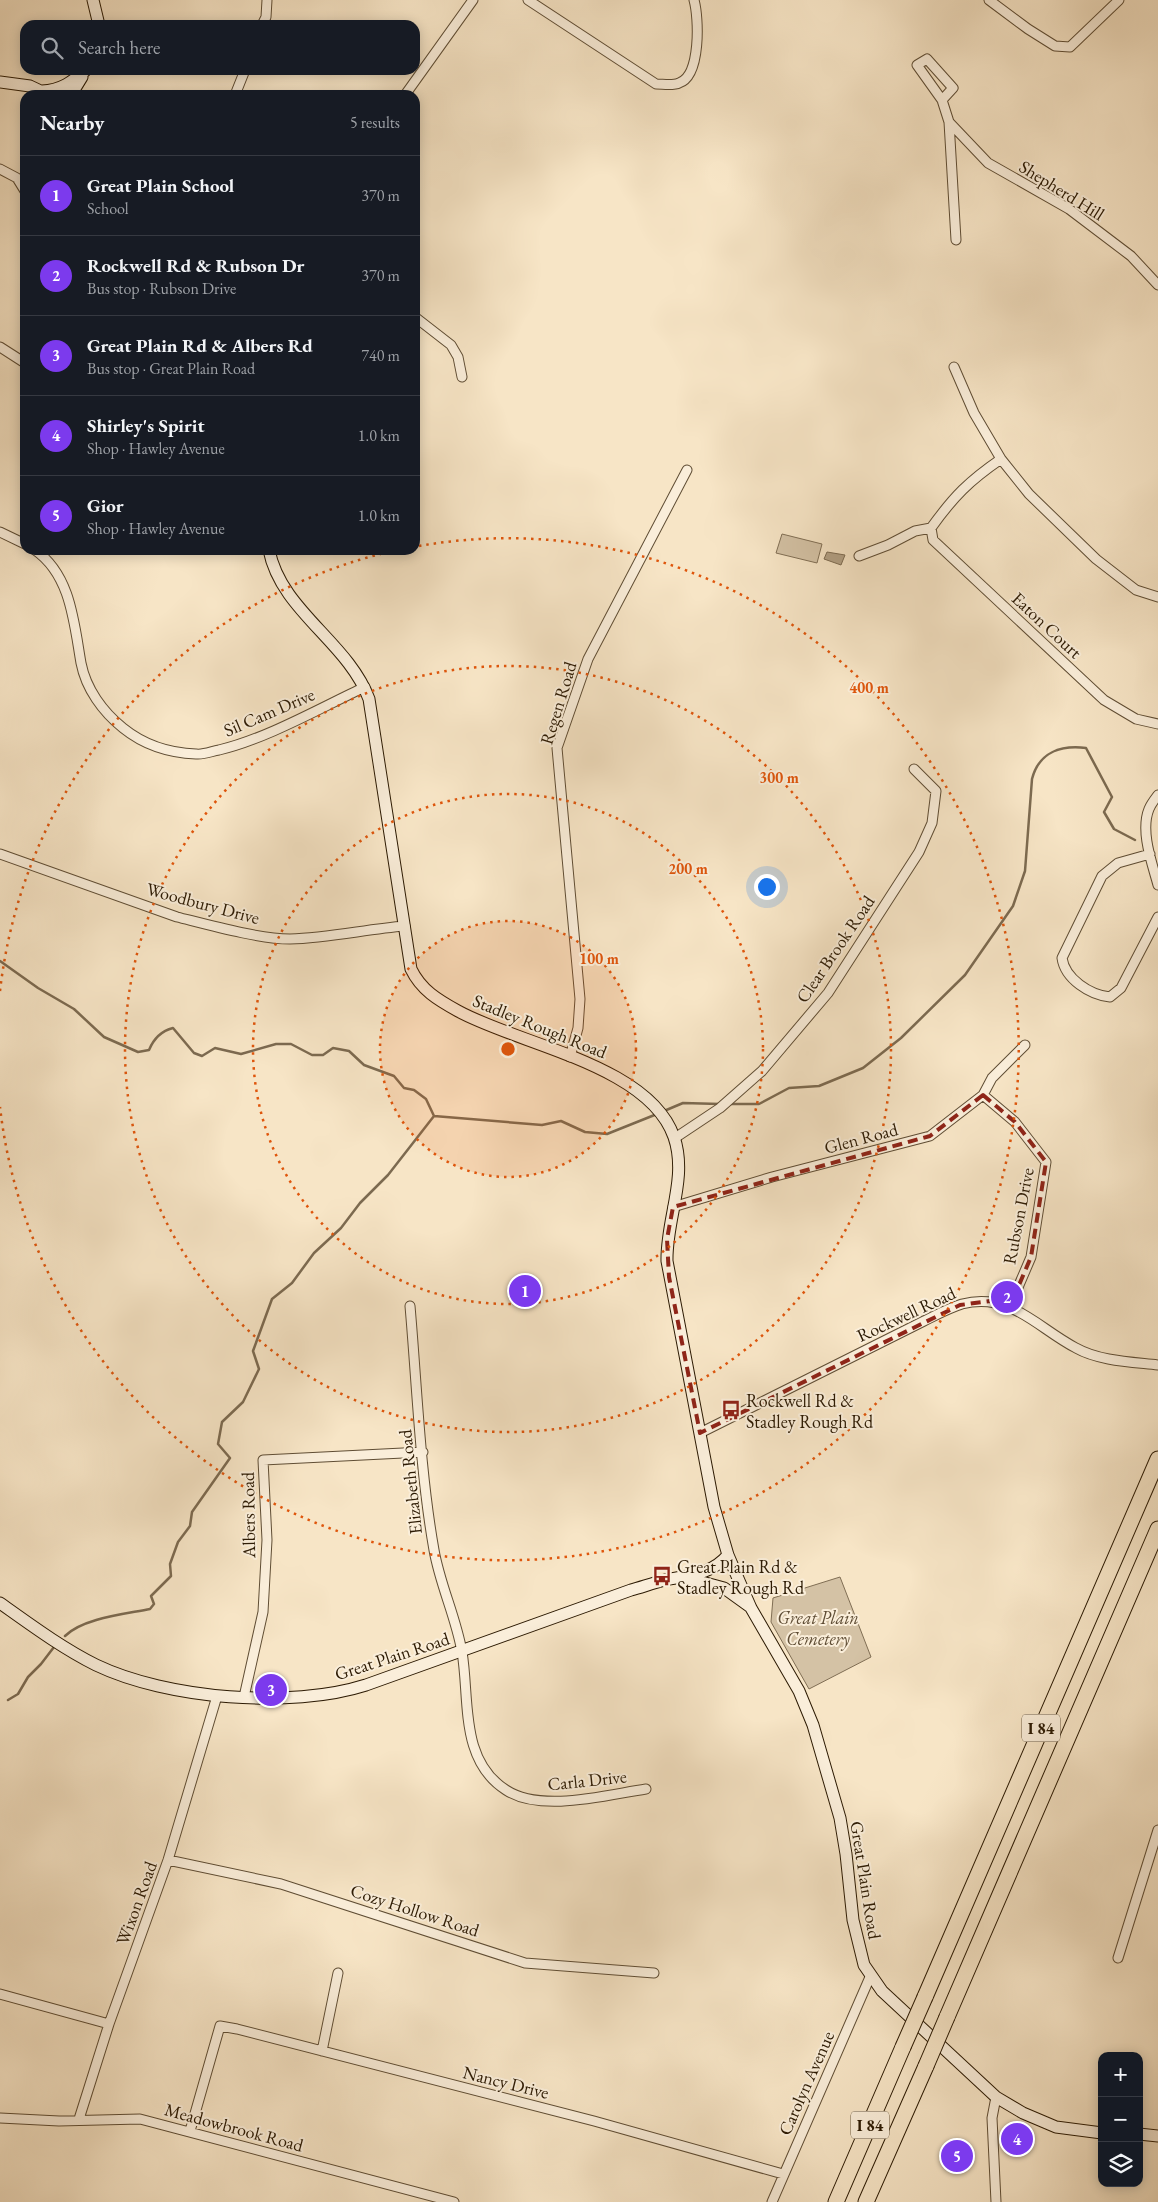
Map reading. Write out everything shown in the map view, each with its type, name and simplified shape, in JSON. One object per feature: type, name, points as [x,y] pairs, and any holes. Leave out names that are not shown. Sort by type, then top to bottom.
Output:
[{"type":"highway","name":"I 84","points":[[836,2202],[1158,1459]]},
{"type":"highway","name":"I 84","points":[[866,2202],[1158,1529]]},
{"type":"main road","points":[[93,0],[98,20]]},
{"type":"main road","points":[[56,90],[69,84],[80,75]]},
{"type":"main road","points":[[74,90],[83,75]]},
{"type":"main road","points":[[0,82],[30,86],[39,90]]},
{"type":"main road","name":"Stadley Rough Road","points":[[271,555],[272,565],[286,591],[350,665],[365,687],[372,715],[411,969],[417,982],[431,995],[468,1017],[570,1057],[622,1080],[641,1092],[657,1107],[675,1138],[680,1166],[667,1239],[666,1261],[714,1507],[728,1555]]},
{"type":"main road","name":"Great Plain Road","points":[[0,1603],[71,1652],[98,1666],[138,1680],[217,1696],[244,1697],[340,1692],[462,1652],[631,1590],[666,1580],[699,1574],[720,1564],[728,1555],[751,1608],[799,1691],[812,1725],[840,1818],[853,1920],[858,1944],[870,1977],[894,2004],[996,2097],[1023,2113],[1056,2127],[1098,2132]]},
{"type":"main road","name":"Great Plain Road","points":[[685,1578],[724,1588],[751,1608]]},
{"type":"main road","points":[[1143,2134],[1158,2136]]},
{"type":"street","points":[[264,20],[268,0]]},
{"type":"street","points":[[420,74],[473,0]]},
{"type":"street","points":[[528,0],[656,84],[679,83],[690,76],[696,62],[694,0]]},
{"type":"street","points":[[989,0],[1055,46],[1070,47],[1119,0]]},
{"type":"street","name":"Shepherd Hill","points":[[942,100],[953,88],[926,58],[917,65],[942,100],[949,122],[956,240]]},
{"type":"street","points":[[237,90],[242,75]]},
{"type":"street","points":[[409,90],[419,75]]},
{"type":"street","name":"Shepherd Hill","points":[[949,122],[988,163],[1069,209],[1131,256],[1158,285]]},
{"type":"street","points":[[0,169],[17,178],[20,183]]},
{"type":"street","points":[[420,322],[451,345],[458,357],[462,377]]},
{"type":"street","points":[[0,346],[20,360]]},
{"type":"street","points":[[954,367],[974,413],[1001,459],[1029,494],[1096,559],[1136,590],[1158,597]]},
{"type":"street","points":[[859,556],[888,546],[915,531],[931,528],[950,501],[975,476],[1001,459]]},
{"type":"street","name":"Regen Road","points":[[570,1057],[578,1028],[580,999],[557,748],[588,659],[687,470]]},
{"type":"street","name":"Eaton Court","points":[[931,528],[933,540],[1104,700],[1136,719],[1158,724]]},
{"type":"street","points":[[0,532],[20,542]]},
{"type":"street","name":"Sil Cam Drive","points":[[40,555],[51,565],[64,585],[82,666],[90,688],[109,717],[134,737],[163,750],[198,754],[240,745],[365,687]]},
{"type":"street","name":"Clear Brook Road","points":[[675,1138],[720,1108],[762,1071],[828,993],[919,852],[932,824],[936,791],[914,769]]},
{"type":"street","points":[[1158,795],[1149,809],[1147,829],[1150,854],[1158,885]]},
{"type":"street","name":"Woodbury Drive","points":[[0,854],[177,917],[265,936],[289,939],[405,926]]},
{"type":"street","points":[[1150,854],[1118,863],[1102,876],[1062,958],[1064,968],[1072,978],[1098,996],[1110,997],[1121,988],[1158,917]]},
{"type":"street","name":"Glen Road","points":[[673,1207],[772,1177],[930,1136],[983,1095],[992,1078],[1025,1046]]},
{"type":"street","name":"Rubson Drive","points":[[983,1095],[1015,1122],[1046,1162],[1031,1257],[1010,1306]]},
{"type":"street","name":"Rockwell Road","points":[[700,1433],[960,1305],[990,1301],[1010,1306],[1077,1349],[1104,1357],[1158,1365]]},
{"type":"street","name":"Elizabeth Road","points":[[410,1306],[434,1551],[462,1652]]},
{"type":"street","name":"Albers Road","points":[[244,1697],[263,1612],[267,1540],[263,1460],[423,1452]]},
{"type":"street","name":"Carla Drive","points":[[462,1652],[472,1744],[483,1769],[494,1781],[520,1797],[550,1802],[646,1789]]},
{"type":"street","name":"Wixon Road","points":[[79,2120],[109,2024],[168,1860],[217,1696]]},
{"type":"street","points":[[1118,1958],[1158,1830]]},
{"type":"street","name":"Cozy Hollow Road","points":[[168,1860],[281,1884],[525,1963],[654,1973]]},
{"type":"street","points":[[322,2050],[338,1973]]},
{"type":"street","name":"Carolyn Avenue","points":[[772,2202],[870,1977]]},
{"type":"street","points":[[0,1994],[109,2024]]},
{"type":"street","name":"Nancy Drive","points":[[190,2131],[220,2026],[322,2050],[594,2121],[783,2174]]},
{"type":"street","points":[[996,2097],[992,2127],[996,2202]]},
{"type":"street","name":"Meadowbrook Road","points":[[0,2118],[19,2121],[140,2119],[454,2202]]},
{"type":"highlighted area","points":[[983,1095],[1015,1122],[1046,1162],[1031,1257],[1010,1306],[990,1301],[960,1305],[700,1433],[669,1277],[667,1239],[673,1207],[930,1136]]},
{"type":"green space","points":[[782,534],[822,544],[817,563],[776,553]]},
{"type":"green space","name":"Great Plain Cemetery","points":[[840,1577],[871,1657],[809,1689],[771,1622],[773,1598]]},
{"type":"shaded area","points":[[827,552],[845,555],[841,565],[824,559]]},
{"type":"waterway","points":[[728,1104],[759,1104],[789,1088],[819,1086],[863,1068],[901,1038],[965,975],[1013,906],[1025,871],[1032,779],[1040,762],[1052,752],[1068,748],[1086,748],[1112,797],[1104,812],[1114,829],[1135,840]]},
{"type":"waterway","points":[[0,961],[38,988],[74,1009],[104,1037],[138,1052],[149,1050],[158,1036],[173,1028],[194,1053],[202,1056],[215,1048],[241,1054],[276,1044],[291,1044],[312,1055],[323,1055],[333,1048],[349,1051],[364,1065],[394,1076],[404,1088],[414,1090],[426,1099],[434,1116]]},
{"type":"waterway","points":[[664,1111],[683,1103],[720,1104]]},
{"type":"waterway","points":[[65,1636],[82,1625],[93,1621],[150,1609],[154,1604],[151,1596],[171,1576],[170,1564],[178,1542],[190,1526],[192,1512],[230,1458],[218,1444],[222,1422],[243,1402],[259,1369],[253,1351],[272,1299],[292,1283],[314,1253],[341,1228],[360,1203],[388,1175],[434,1116],[542,1125],[561,1121],[585,1132],[607,1134],[657,1114]]},
{"type":"waterway","points":[[8,1700],[18,1694],[28,1677],[54,1647]]},
{"type":"place","name":"Great Plain School","points":[[525,1291]]},
{"type":"place","name":"Rockwell Rd & Rubson Dr","points":[[1007,1297]]},
{"type":"place","name":"Rockwell Rd & Stadley Rough Rd","points":[[731,1410]]},
{"type":"place","name":"Great Plain Rd & Stadley Rough Rd","points":[[662,1576]]},
{"type":"place","name":"Great Plain Rd & Albers Rd","points":[[271,1690]]},
{"type":"place","name":"Shirley's Spirit","points":[[1017,2139]]},
{"type":"place","name":"Gior","points":[[957,2156]]}]
